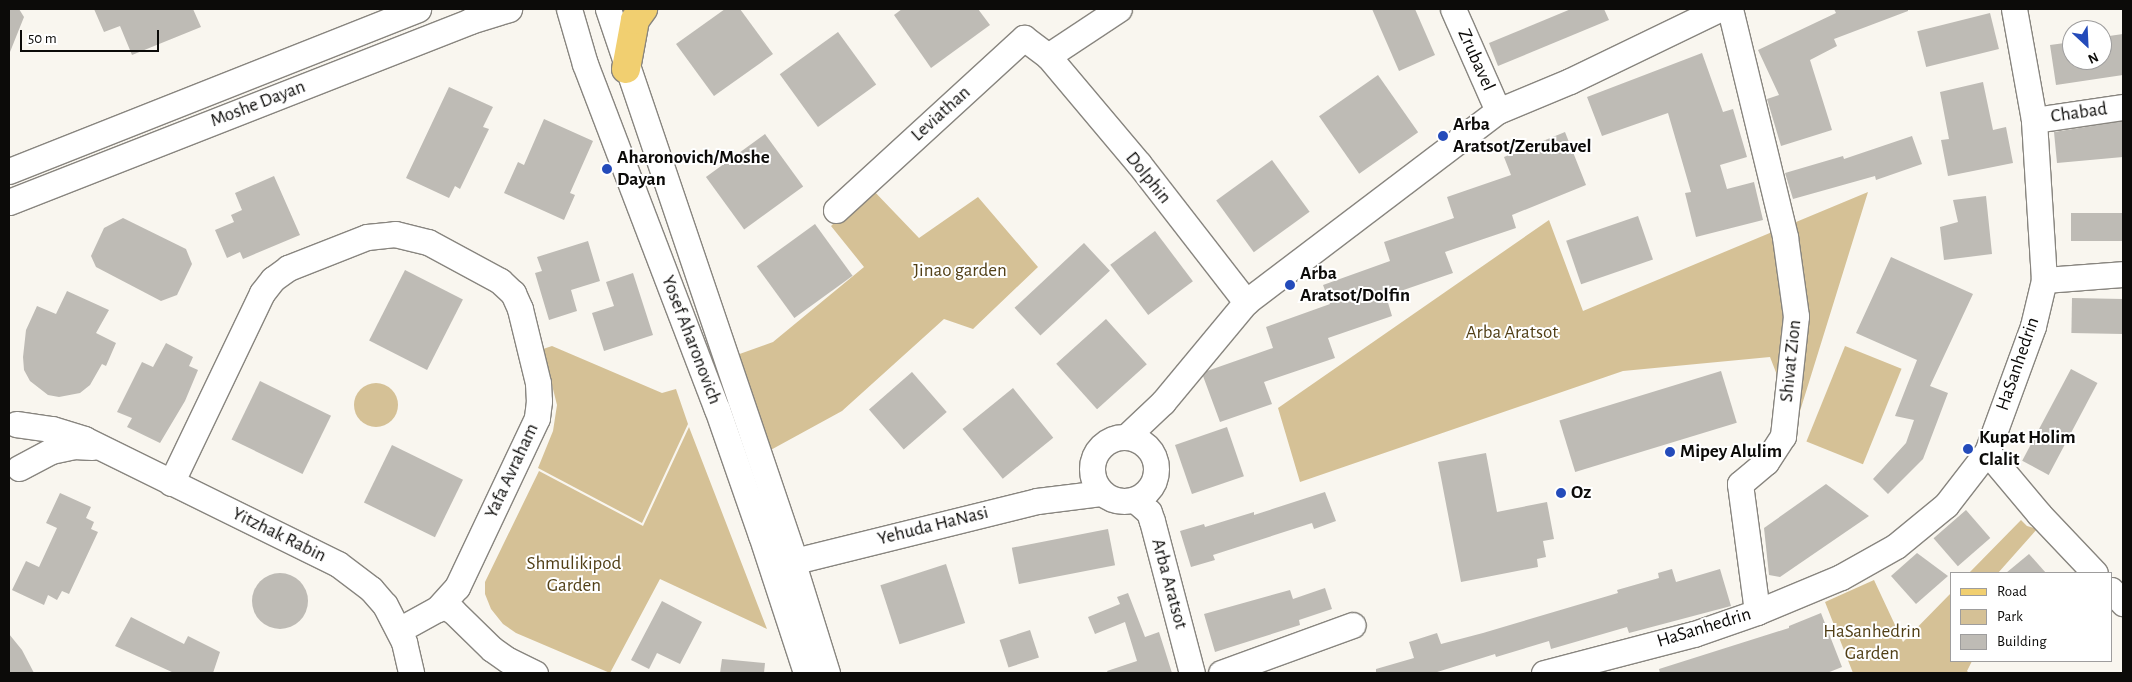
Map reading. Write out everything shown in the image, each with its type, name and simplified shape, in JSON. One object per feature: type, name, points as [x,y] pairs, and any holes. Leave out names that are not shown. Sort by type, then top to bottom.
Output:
[{"type":"main road","points":[[626,69],[635,20],[643,9]]},
{"type":"street","name":"Moshe Dayan","points":[[9,170],[418,9]]},
{"type":"street","name":"Moshe Dayan","points":[[14,203],[470,21],[509,9]]},
{"type":"street","name":"Yosef Aharonovich","points":[[569,9],[586,64],[717,409],[806,673]]},
{"type":"street","name":"Yosef Aharonovich","points":[[608,9],[626,69],[733,371],[795,561],[795,570],[827,673]]},
{"type":"street","points":[[1048,56],[1119,9]]},
{"type":"street","name":"Zrubavel","points":[[1453,9],[1498,112]]},
{"type":"street","points":[[1126,436],[1163,402],[1246,302],[1498,112],[1570,81],[1719,9]]},
{"type":"street","name":"Shivat Zion","points":[[1730,9],[1785,237],[1796,316],[1783,436],[1766,462],[1740,484],[1757,612]]},
{"type":"street","name":"HaSanhedrin","points":[[1544,673],[1694,634],[1757,612],[1841,577],[1896,546],[1946,505],[1987,452],[2033,326],[2044,280],[2034,120],[2014,9]]},
{"type":"street","name":"Leviathan","points":[[836,210],[1024,38],[1048,56]]},
{"type":"street","name":"Dolphin","points":[[1048,56],[1139,164],[1246,302]]},
{"type":"street","name":"Chabad","points":[[2034,120],[2123,106]]},
{"type":"street","name":"Yafa Avraham","points":[[171,483],[262,293],[273,279],[292,266],[374,235],[402,234],[428,242],[500,281],[513,293],[522,313],[540,395],[538,412],[530,434],[457,587],[442,604],[424,617],[399,630]]},
{"type":"street","points":[[2044,280],[2123,274]]},
{"type":"street","points":[[1150,450],[1163,402]]},
{"type":"street","points":[[11,421],[23,434],[26,449],[14,472]]},
{"type":"street","name":"Yitzhak Rabin","points":[[11,421],[68,433],[346,570],[371,589],[385,606],[399,630],[411,673]]},
{"type":"street","points":[[1126,436],[1142,442],[1150,450],[1155,460],[1156,474],[1152,485],[1145,494],[1135,500],[1122,502],[1110,499],[1096,483],[1092,461],[1096,452],[1104,443],[1126,436]]},
{"type":"street","name":"Yitzhak Rabin","points":[[14,472],[44,454],[59,449],[74,446],[97,447]]},
{"type":"street","points":[[1987,452],[2039,514],[2094,572]]},
{"type":"street","name":"Yehuda HaNasi","points":[[768,558],[795,561],[1037,501],[1096,483]]},
{"type":"street","name":"Arba Aratsot","points":[[1135,500],[1149,512],[1192,673]]},
{"type":"street","name":"Yehuda HaNasi","points":[[786,538],[800,545],[829,552]]},
{"type":"street","points":[[2112,591],[2123,603]]},
{"type":"street","points":[[442,604],[492,649],[508,660],[535,673]]},
{"type":"street","points":[[1221,673],[1353,625]]},
{"type":"green space","name":"Jinao garden","points":[[871,188],[919,238],[978,197],[1038,267],[973,329],[944,319],[842,411],[767,452],[734,356],[773,342],[864,267],[831,226]]},
{"type":"green space","name":"Arba Aratsot","points":[[1868,192],[1796,424],[1770,357],[1623,371],[1300,482],[1278,408],[1549,220],[1583,311]]},
{"type":"green space","points":[[552,346],[662,393],[676,389],[688,424],[642,523],[538,468],[553,431],[557,405],[543,349]]},
{"type":"green space","points":[[1845,346],[1902,369],[1863,464],[1806,441]]},
{"type":"green space","points":[[380,383],[392,389],[397,397],[397,413],[392,421],[384,426],[372,427],[360,421],[355,413],[354,401],[360,389],[368,384]]},
{"type":"green space","name":"Shmulikipod Garden","points":[[689,427],[767,629],[660,579],[610,673],[516,633],[503,624],[491,609],[485,594],[485,582],[539,471],[643,526]]},
{"type":"green space","points":[[2021,520],[2027,526],[2037,529],[1999,572],[1970,572]]},
{"type":"green space","name":"HaSanhedrin Garden","points":[[1874,580],[1903,642],[1950,594],[1950,662],[1972,662],[1967,671],[1969,673],[1853,673],[1825,602]]},
{"type":"building","points":[[9,9],[19,9],[24,17],[10,52]]},
{"type":"building","points":[[94,9],[193,9],[201,27],[132,55],[120,26],[104,32]]},
{"type":"building","points":[[725,9],[740,9],[773,54],[714,96],[676,44]]},
{"type":"building","points":[[902,9],[978,9],[990,25],[931,68],[894,15]]},
{"type":"building","points":[[1372,9],[1415,9],[1435,55],[1399,71]]},
{"type":"building","points":[[1571,9],[1604,9],[1609,20],[1498,66],[1489,43]]},
{"type":"building","points":[[1834,9],[1908,9],[1908,11],[1834,39],[1837,46],[1810,60],[1832,130],[1781,146],[1767,99],[1779,95],[1758,50],[1836,13]]},
{"type":"building","points":[[1990,13],[1999,49],[1926,67],[1917,31]]},
{"type":"building","points":[[838,32],[876,85],[818,127],[780,74]]},
{"type":"building","points":[[2123,34],[2123,75],[2056,85],[2050,45],[2062,43],[2062,70],[2112,70],[2112,36]]},
{"type":"building","points":[[1702,53],[1723,112],[1733,109],[1747,157],[1720,165],[1727,189],[1754,182],[1763,220],[1696,237],[1685,193],[1691,192],[1668,113],[1602,136],[1587,97]]},
{"type":"building","points":[[1378,75],[1418,132],[1359,174],[1319,116]]},
{"type":"building","points":[[1983,82],[1993,130],[2006,127],[2013,163],[1948,176],[1941,140],[1949,139],[1940,92]]},
{"type":"building","points":[[449,87],[493,107],[483,127],[489,129],[460,189],[455,186],[449,198],[406,178]]},
{"type":"building","points":[[544,119],[593,141],[570,193],[575,195],[564,220],[504,193],[518,162],[524,165]]},
{"type":"building","points":[[2123,121],[2123,157],[2057,163],[2054,132]]},
{"type":"building","points":[[1565,132],[1586,185],[1512,215],[1516,228],[1445,252],[1453,273],[1386,296],[1392,316],[1328,338],[1335,358],[1264,382],[1272,404],[1220,422],[1203,376],[1207,371],[1273,348],[1266,327],[1330,304],[1323,285],[1390,261],[1384,242],[1454,218],[1447,197],[1511,175],[1504,157]]},
{"type":"building","points":[[765,134],[803,187],[744,229],[706,177]]},
{"type":"building","points":[[1912,136],[1922,164],[1876,180],[1875,176],[1793,199],[1785,173],[1843,156],[1844,159]]},
{"type":"building","points":[[1272,160],[1310,212],[1254,252],[1216,201]]},
{"type":"building","points":[[274,176],[300,235],[243,259],[240,252],[227,258],[215,230],[234,222],[231,215],[242,210],[235,193]]},
{"type":"building","points":[[1986,196],[1992,254],[1944,260],[1940,227],[1958,222],[1953,200]]},
{"type":"building","points":[[2071,213],[2123,213],[2123,241],[2071,241]]},
{"type":"building","points":[[1638,216],[1653,259],[1581,284],[1566,241]]},
{"type":"building","points":[[123,218],[186,249],[192,264],[177,295],[161,301],[96,267],[91,256],[104,228]]},
{"type":"building","points":[[815,224],[853,276],[794,318],[757,266]]},
{"type":"building","points":[[1155,231],[1193,281],[1148,315],[1110,265]]},
{"type":"building","points":[[588,241],[600,281],[571,290],[577,311],[549,320],[535,273],[542,271],[537,257]]},
{"type":"building","points":[[1084,243],[1110,271],[1040,336],[1015,308]]},
{"type":"building","points":[[1891,257],[1973,294],[1930,386],[1948,393],[1923,459],[1888,494],[1873,479],[1906,443],[1914,420],[1895,416],[1917,360],[1856,333]]},
{"type":"building","points":[[405,270],[463,300],[427,370],[369,340]]},
{"type":"building","points":[[633,273],[653,335],[604,351],[592,313],[614,306],[606,282]]},
{"type":"building","points":[[67,291],[109,310],[96,333],[116,343],[106,366],[102,364],[90,385],[80,393],[59,397],[48,395],[30,381],[24,370],[23,357],[26,330],[37,306],[56,314]]},
{"type":"building","points":[[2072,298],[2123,299],[2122,334],[2071,333]]},
{"type":"building","points":[[1106,319],[1147,364],[1097,409],[1056,364]]},
{"type":"building","points":[[166,343],[193,357],[189,366],[198,370],[185,401],[160,443],[127,427],[132,418],[117,412],[142,362],[153,367]]},
{"type":"building","points":[[2071,369],[2097,383],[2049,475],[2022,461]]},
{"type":"building","points":[[1721,371],[1737,423],[1575,472],[1559,420]]},
{"type":"building","points":[[912,372],[947,412],[904,449],[869,409]]},
{"type":"building","points":[[260,381],[331,416],[303,474],[232,439]]},
{"type":"building","points":[[1013,388],[1053,438],[1003,479],[962,429]]},
{"type":"building","points":[[1227,427],[1244,476],[1192,494],[1175,445]]},
{"type":"building","points":[[392,445],[463,480],[435,537],[364,503]]},
{"type":"building","points":[[1486,453],[1497,512],[1547,502],[1554,539],[1543,541],[1546,557],[1537,559],[1538,567],[1461,582],[1438,462]]},
{"type":"building","points":[[1826,484],[1869,516],[1780,577],[1769,575],[1764,528]]},
{"type":"building","points":[[1325,492],[1336,521],[1314,529],[1312,523],[1213,555],[1215,560],[1191,567],[1180,531],[1204,524],[1205,527],[1254,512],[1254,515]]},
{"type":"building","points":[[60,493],[91,507],[86,518],[94,522],[91,529],[98,532],[69,594],[62,591],[57,600],[48,595],[44,605],[12,590],[26,561],[39,567],[57,528],[46,523]]},
{"type":"building","points":[[1966,510],[1990,538],[1958,566],[1934,538]]},
{"type":"building","points":[[1108,529],[1115,565],[1019,584],[1012,548]]},
{"type":"building","points":[[1917,553],[1948,576],[1916,604],[1891,576]]},
{"type":"building","points":[[2029,554],[2045,572],[2007,572]]},
{"type":"building","points":[[946,564],[965,623],[900,644],[880,585]]},
{"type":"building","points":[[1672,569],[1676,582],[1720,569],[1731,606],[1629,633],[1627,627],[1551,649],[1549,641],[1496,657],[1495,654],[1434,673],[1376,673],[1376,669],[1414,658],[1409,642],[1437,633],[1441,644],[1483,633],[1618,593],[1617,590],[1659,578],[1658,573]]},
{"type":"building","points":[[275,573],[285,573],[300,581],[306,590],[308,601],[306,612],[300,621],[285,629],[275,629],[264,624],[257,617],[252,606],[252,596],[257,585],[264,578]]},
{"type":"building","points":[[1325,588],[1332,609],[1299,620],[1300,625],[1215,652],[1204,614],[1290,590],[1293,599]]},
{"type":"building","points":[[1128,593],[1145,637],[1159,632],[1172,673],[1108,673],[1107,671],[1137,661],[1125,622],[1095,634],[1088,617],[1120,604],[1117,597]]},
{"type":"building","points":[[662,601],[702,622],[680,664],[657,653],[649,669],[631,660]]},
{"type":"building","points":[[1821,613],[1842,667],[1827,673],[1660,673],[1659,669],[1789,628],[1789,626]]},
{"type":"building","points":[[131,617],[184,644],[188,636],[220,652],[213,673],[174,673],[115,646]]},
{"type":"building","points":[[1030,630],[1039,658],[1009,667],[1000,640]]},
{"type":"building","points":[[9,634],[22,650],[34,673],[9,673]]},
{"type":"building","points":[[722,659],[765,663],[764,673],[720,673]]},
{"type":"place","name":"Arba Aratsot/Zerubavel","points":[[1443,136]]},
{"type":"place","name":"Aharonovich/Moshe Dayan","points":[[607,169]]},
{"type":"place","name":"Arba Aratsot/Dolfin","points":[[1290,285]]},
{"type":"place","name":"Kupat Holim Clalit","points":[[1968,449]]},
{"type":"place","name":"Mipey Alulim","points":[[1670,452]]},
{"type":"place","name":"Oz","points":[[1561,493]]}]
